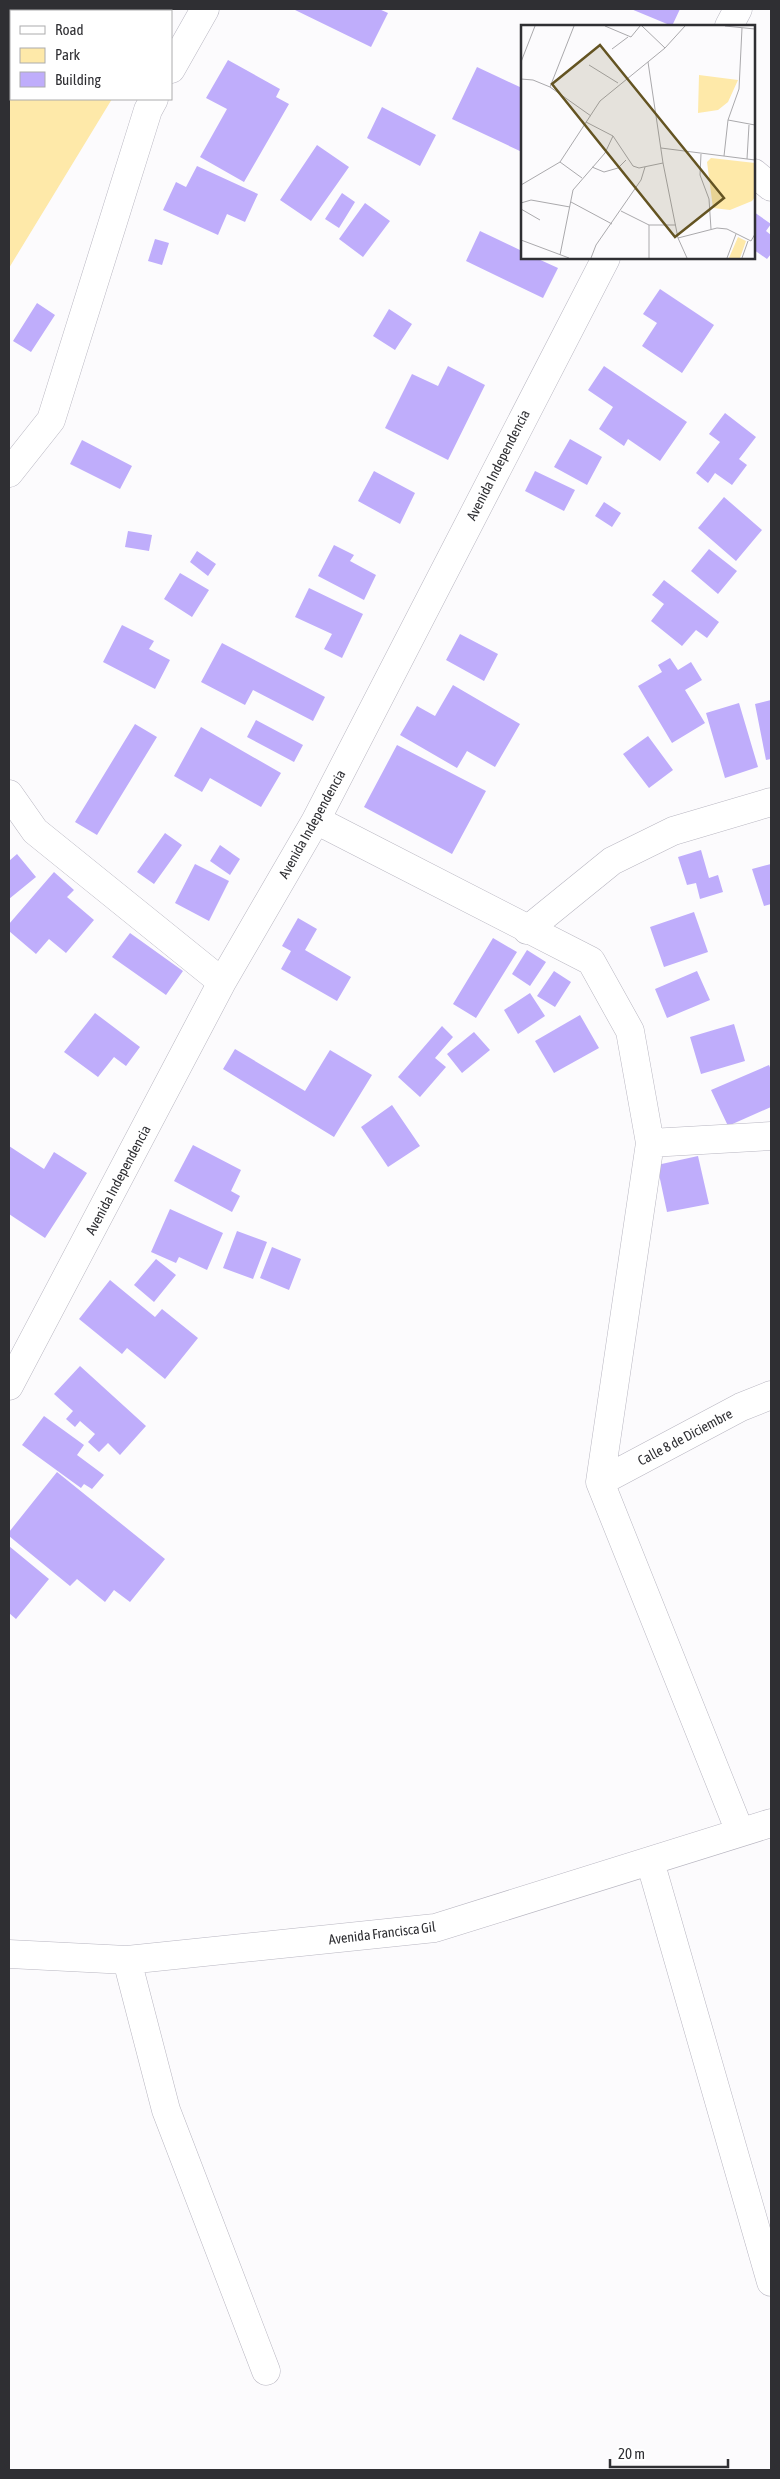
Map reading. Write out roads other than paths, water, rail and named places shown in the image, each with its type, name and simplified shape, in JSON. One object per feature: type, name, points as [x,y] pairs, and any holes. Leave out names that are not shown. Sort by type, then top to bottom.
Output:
[{"type":"street","points":[[172,67],[206,9]]},
{"type":"street","points":[[729,25],[738,9]]},
{"type":"street","points":[[9,474],[51,420],[148,110],[153,100]]},
{"type":"street","points":[[755,175],[771,187]]},
{"type":"street","name":"Avenida Independencia","points":[[9,1386],[222,982],[316,820],[605,259]]},
{"type":"street","points":[[9,794],[35,830],[222,982]]},
{"type":"street","points":[[526,930],[612,861],[673,831],[771,802]]},
{"type":"street","points":[[316,820],[526,930],[592,961],[630,1031],[650,1143],[600,1482],[740,1832]]},
{"type":"street","points":[[650,1143],[771,1136]]},
{"type":"street","name":"Calle 8 de Diciembre","points":[[600,1482],[741,1407],[771,1395]]},
{"type":"street","name":"Avenida Francisca Gil","points":[[9,1954],[127,1960],[435,1928],[771,1823]]},
{"type":"street","points":[[650,1861],[771,2282]]},
{"type":"street","points":[[127,1960],[166,2110],[266,2371]]}]
